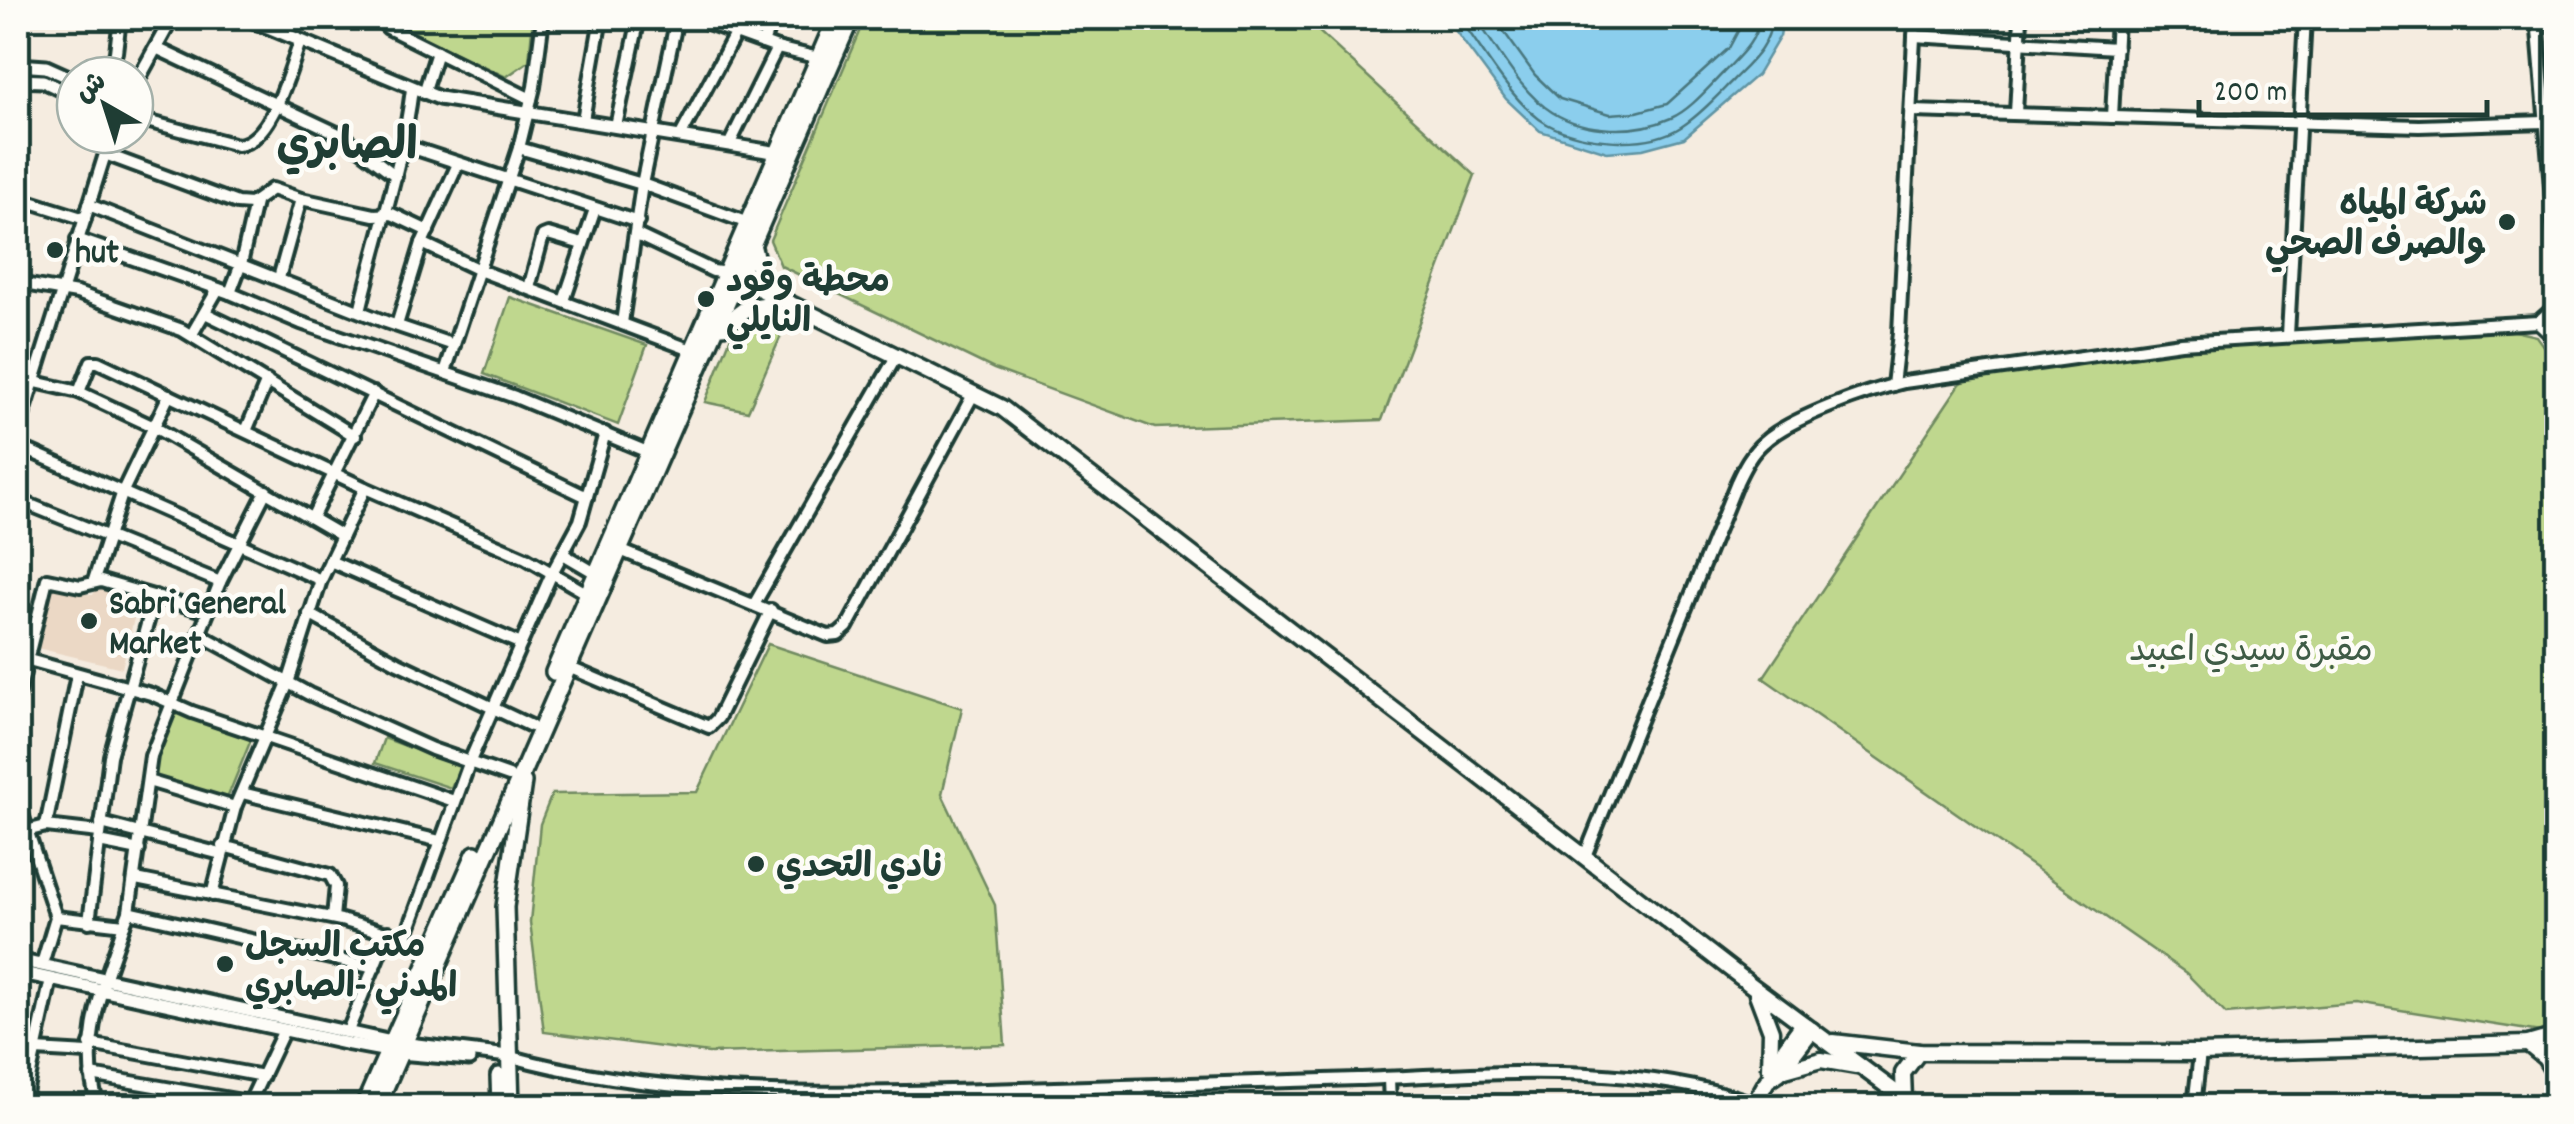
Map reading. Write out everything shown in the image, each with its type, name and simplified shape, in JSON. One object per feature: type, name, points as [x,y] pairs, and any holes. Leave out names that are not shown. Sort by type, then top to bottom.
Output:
[{"type":"main road","points":[[511,1106],[498,899],[517,766],[836,18]]},
{"type":"main road","points":[[377,1106],[434,947],[517,766],[568,667],[716,332],[727,279],[753,243],[851,18]]},
{"type":"main road","points":[[753,243],[761,279],[775,300]]},
{"type":"main road","points":[[727,279],[897,355],[1022,422],[1750,985],[1909,1103]]},
{"type":"main road","points":[[716,332],[747,308],[775,300]]},
{"type":"main road","points":[[500,1106],[507,1059],[506,895],[517,766]]},
{"type":"main road","points":[[364,1106],[510,796]]},
{"type":"main road","points":[[1750,985],[1764,1007],[1771,1031],[1772,1074]]},
{"type":"main road","points":[[1754,1105],[1808,1027]]},
{"type":"main road","points":[[1827,1042],[1919,1052],[2200,1053],[2528,1044],[2556,1036]]},
{"type":"main road","points":[[2528,1044],[2556,1076]]},
{"type":"main road","points":[[1909,1103],[1903,1073],[1919,1052]]},
{"type":"main road","points":[[1772,1074],[1821,1060],[1864,1069]]},
{"type":"street","points":[[115,55],[120,18]]},
{"type":"street","points":[[152,55],[172,18]]},
{"type":"street","points":[[246,18],[418,91],[529,105],[583,120],[779,153]]},
{"type":"street","points":[[378,18],[388,28],[529,105]]},
{"type":"street","points":[[444,372],[519,148],[543,18]]},
{"type":"street","points":[[583,120],[601,18]]},
{"type":"street","points":[[616,126],[640,18]]},
{"type":"street","points":[[622,323],[642,184],[677,18]]},
{"type":"street","points":[[694,18],[712,20],[777,48],[819,58]]},
{"type":"street","points":[[763,43],[772,18]]},
{"type":"street","points":[[1893,385],[1912,111],[1914,18]]},
{"type":"street","points":[[2016,114],[2021,18]]},
{"type":"street","points":[[2112,117],[2116,18]]},
{"type":"street","points":[[2288,335],[2305,18]]},
{"type":"street","points":[[2537,18],[2556,247]]},
{"type":"street","points":[[681,136],[736,32]]},
{"type":"street","points":[[1914,36],[2116,48]]},
{"type":"street","points":[[155,122],[244,145],[261,134],[300,42]]},
{"type":"street","points":[[156,48],[343,136],[396,176]]},
{"type":"street","points":[[730,142],[777,48]]},
{"type":"street","points":[[360,311],[418,91],[438,52]]},
{"type":"street","points":[[18,65],[55,71]]},
{"type":"street","points":[[18,80],[42,81],[55,87]]},
{"type":"street","points":[[1912,111],[2419,126],[2546,122]]},
{"type":"street","points":[[404,146],[595,209],[727,279]]},
{"type":"street","points":[[519,148],[642,184],[748,223]]},
{"type":"street","points":[[18,432],[105,155]]},
{"type":"street","points":[[108,155],[237,203],[255,202],[272,189],[374,215],[392,214],[428,231]]},
{"type":"street","points":[[396,325],[422,243],[458,164]]},
{"type":"street","points":[[18,198],[85,219]]},
{"type":"street","points":[[279,278],[301,199]]},
{"type":"street","points":[[230,293],[255,202]]},
{"type":"street","points":[[89,205],[454,345]]},
{"type":"street","points":[[564,301],[595,209]]},
{"type":"street","points":[[529,288],[545,234],[582,244]]},
{"type":"street","points":[[78,239],[230,293],[300,324],[444,372],[650,453]]},
{"type":"street","points":[[422,243],[479,270],[694,351]]},
{"type":"street","points":[[18,283],[60,288],[192,334],[355,436]]},
{"type":"street","points":[[192,334],[218,289]]},
{"type":"street","points":[[1585,856],[1737,482],[1753,454],[1785,427],[1893,385],[2145,347],[2538,322],[2556,306]]},
{"type":"street","points":[[205,312],[587,496]]},
{"type":"street","points":[[2538,322],[2556,339]]},
{"type":"street","points":[[754,603],[897,355]]},
{"type":"street","points":[[78,392],[94,361],[365,488],[526,558],[588,594]]},
{"type":"street","points":[[18,378],[78,392],[154,427],[342,536]]},
{"type":"street","points":[[246,431],[267,381]]},
{"type":"street","points":[[620,550],[828,636],[842,633],[974,393]]},
{"type":"street","points":[[312,518],[374,394]]},
{"type":"street","points":[[94,580],[123,491],[169,395]]},
{"type":"street","points":[[406,937],[470,761],[552,573],[580,521],[605,434]]},
{"type":"street","points":[[18,446],[322,580]]},
{"type":"street","points":[[212,894],[235,807],[288,683],[322,580],[365,488]]},
{"type":"street","points":[[98,1106],[90,1048],[104,984],[136,879],[151,756],[220,582],[266,490]]},
{"type":"street","points":[[18,500],[220,582]]},
{"type":"street","points":[[563,554],[597,574]]},
{"type":"street","points":[[330,561],[521,644]]},
{"type":"street","points":[[18,697],[22,659],[47,579],[80,586],[94,580],[208,612]]},
{"type":"street","points":[[89,922],[110,756],[155,596]]},
{"type":"street","points":[[568,667],[709,726],[718,718],[771,610]]},
{"type":"street","points":[[310,614],[398,663],[531,726]]},
{"type":"street","points":[[200,634],[288,683],[432,749],[470,761],[517,766]]},
{"type":"street","points":[[22,659],[129,687],[454,801]]},
{"type":"street","points":[[46,826],[77,676]]},
{"type":"street","points":[[148,782],[235,807]]},
{"type":"street","points":[[242,793],[440,841]]},
{"type":"street","points":[[18,802],[56,917],[42,964]]},
{"type":"street","points":[[26,831],[46,826],[100,833],[142,833],[330,874],[336,886],[333,918]]},
{"type":"street","points":[[100,833],[139,850]]},
{"type":"street","points":[[136,879],[333,918],[434,947]]},
{"type":"street","points":[[129,912],[374,968]]},
{"type":"street","points":[[56,917],[124,925]]},
{"type":"street","points":[[348,1031],[388,932]]},
{"type":"street","points":[[18,960],[284,1030],[736,1092],[1139,1088],[1524,1074],[1629,1076],[1702,1088],[1754,1105]]},
{"type":"street","points":[[18,972],[104,984],[348,1031],[395,1047]]},
{"type":"street","points":[[23,1106],[51,979]]},
{"type":"street","points":[[249,1105],[284,1030]]},
{"type":"street","points":[[18,1049],[90,1048],[263,1076]]},
{"type":"street","points":[[2194,1106],[2200,1053]]},
{"type":"street","points":[[91,1075],[271,1106]]},
{"type":"street","points":[[1389,1078],[1390,1106]]},
{"type":"street","points":[[85,1106],[93,1088]]},
{"type":"street","points":[[1139,1088],[1140,1106]]},
{"type":"street","points":[[923,1092],[924,1106]]},
{"type":"shaded area","name":"Sabri General Market","points":[[97,586],[140,594],[122,668],[37,648],[53,588],[93,595]]},
{"type":"green space","points":[[382,18],[533,18],[529,61],[506,77]]},
{"type":"green space","points":[[865,18],[1286,18],[1313,26],[1475,175],[1382,420],[1155,428],[994,369],[781,266],[770,240]]},
{"type":"green space","points":[[510,297],[647,345],[618,425],[484,374]]},
{"type":"green space","points":[[746,317],[788,320],[748,411],[705,402],[734,329]]},
{"type":"green space","name":"مقبرة سيدي اعبيد","points":[[2501,328],[2536,336],[2556,364],[2556,837],[2547,1033],[2356,1003],[2226,1014],[2186,973],[1763,678],[1960,384],[1971,377],[2163,350]]},
{"type":"green space","name":"نادي التحدي","points":[[768,644],[962,708],[942,794],[995,905],[1005,1045],[709,1053],[544,1032],[530,922],[540,824],[552,794],[697,792]]},
{"type":"green space","points":[[176,712],[253,735],[226,801],[152,779],[157,756]]},
{"type":"green space","points":[[384,738],[460,766],[451,788],[375,763]]},
{"type":"water","points":[[1446,18],[1783,18],[1780,36],[1757,75],[1684,138],[1643,149],[1607,152],[1540,131],[1506,99]]},
{"type":"place","name":"شركة المياه والصرف الصحي","points":[[2507,222]]},
{"type":"place","name":"hut","points":[[55,250]]},
{"type":"place","name":"محطة وقود النايلي","points":[[706,299]]},
{"type":"place","name":"Sabri General Market","points":[[89,621]]},
{"type":"place","name":"نادي التحدي","points":[[756,864]]},
{"type":"place","name":"مكتب السجل المدني -الصابري","points":[[225,964]]},
{"type":"district","name":"الصابري","points":[[347,142]]}]
